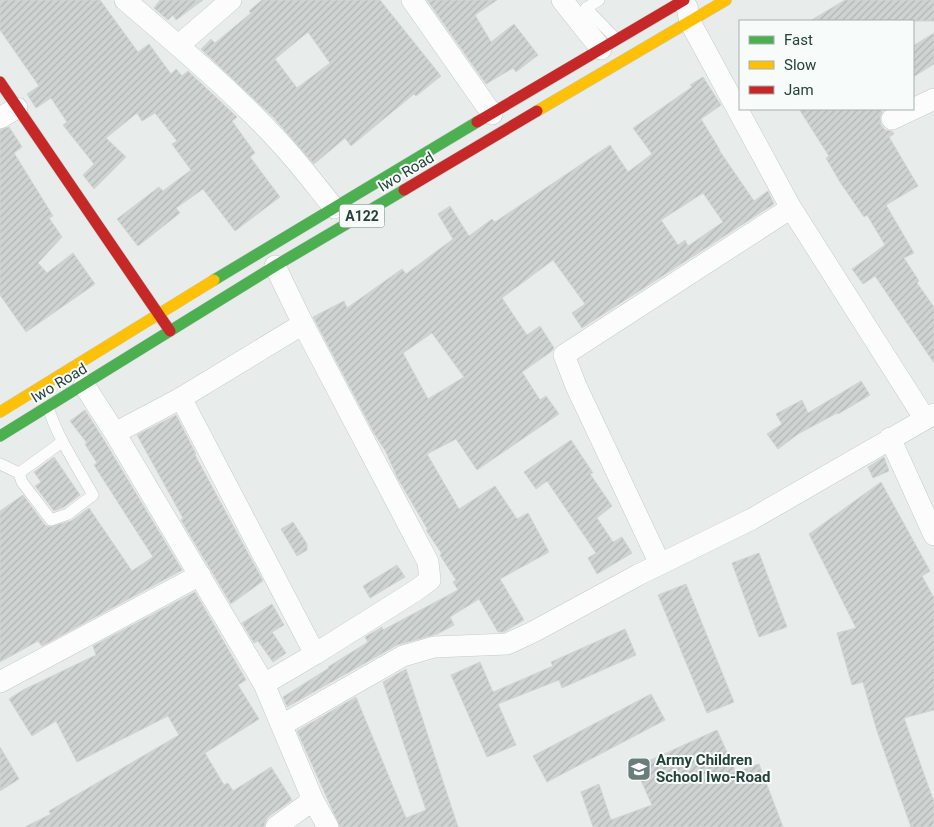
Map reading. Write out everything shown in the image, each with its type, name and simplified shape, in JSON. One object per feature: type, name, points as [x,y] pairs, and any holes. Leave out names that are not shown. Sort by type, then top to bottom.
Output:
[{"type":"main road","name":"Iwo Road","points":[[0,412],[334,208],[685,0]]},
{"type":"main road","name":"Iwo Road","points":[[0,436],[275,266],[726,0]]},
{"type":"main road","points":[[0,82],[8,113],[170,331]]},
{"type":"street","points":[[125,0],[179,46],[241,104],[283,146],[334,208]]},
{"type":"street","points":[[179,46],[232,0]]},
{"type":"street","points":[[412,0],[492,114]]},
{"type":"street","points":[[562,0],[609,44]]},
{"type":"street","points":[[282,725],[403,656],[434,647],[507,644],[533,632],[660,564],[752,519],[929,416],[790,208],[690,22],[685,0]]},
{"type":"street","points":[[914,109],[934,99]]},
{"type":"street","points":[[892,119],[911,110]]},
{"type":"street","points":[[660,564],[576,386],[564,355],[790,208]]},
{"type":"street","points":[[264,684],[415,592],[430,580],[428,562],[303,324],[275,266]]},
{"type":"street","points":[[115,433],[181,398],[303,324]]},
{"type":"street","points":[[84,385],[115,433],[264,684],[313,800],[328,827]]},
{"type":"street","points":[[181,398],[315,654]]},
{"type":"street","points":[[890,438],[934,535]]},
{"type":"street","points":[[0,682],[200,575]]},
{"type":"street","points":[[276,827],[313,800]]},
{"type":"lane","points":[[600,0],[584,4],[609,44]]},
{"type":"lane","points":[[0,464],[19,473],[22,482],[51,520],[68,514],[93,495],[62,442],[48,407]]},
{"type":"lane","points":[[19,473],[62,442]]},
{"type":"building","points":[[0,0],[100,0],[138,52],[149,44],[171,74],[176,69],[182,76],[188,71],[237,117],[232,121],[255,153],[250,157],[280,197],[235,231],[203,189],[176,208],[180,213],[138,246],[117,219],[159,187],[163,191],[191,170],[172,144],[177,141],[155,113],[142,121],[137,113],[106,138],[126,157],[94,189],[83,175],[94,164],[63,125],[67,122],[51,98],[36,108],[27,94],[39,86],[0,30]]},
{"type":"building","points":[[160,0],[203,0],[176,20],[173,15],[168,20],[154,8]]},
{"type":"building","points":[[262,0],[380,0],[441,76],[416,96],[414,94],[351,146],[345,138],[314,164],[274,118],[201,49],[211,39],[215,43],[251,13],[249,11]],"holes":[[[308,32],[330,63],[297,88],[275,59]]]},
{"type":"building","points":[[427,0],[497,0],[475,15],[491,42],[514,24],[538,55],[516,72],[513,68],[486,84]]},
{"type":"building","points":[[845,0],[934,0],[934,21],[812,20]]},
{"type":"building","points":[[934,33],[934,64],[914,76],[914,45]]},
{"type":"building","points":[[703,77],[721,105],[701,119],[719,150],[754,201],[768,191],[774,204],[582,328],[572,313],[585,304],[553,260],[502,298],[527,335],[540,326],[554,348],[522,372],[540,400],[546,396],[559,414],[477,470],[456,439],[427,454],[459,509],[495,486],[517,519],[528,513],[549,552],[500,579],[524,620],[504,632],[498,632],[479,599],[450,617],[454,625],[437,634],[397,645],[287,707],[283,697],[368,642],[365,637],[382,627],[383,630],[458,590],[453,582],[456,580],[398,479],[386,452],[374,433],[313,317],[344,301],[347,308],[402,269],[406,274],[453,239],[438,214],[450,206],[469,236],[492,219],[495,222],[610,145],[628,172],[652,154],[633,128],[692,87],[690,85]],"holes":[[[703,193],[723,222],[688,246],[685,240],[678,245],[661,220]],[[432,333],[464,377],[428,399],[403,353]]]},
{"type":"building","points":[[800,110],[881,110],[881,125],[885,130],[892,131],[894,134],[889,137],[918,186],[886,205],[914,253],[904,258],[919,281],[917,283],[934,307],[934,363],[875,276],[863,284],[852,269],[885,245],[867,215],[864,217],[840,182],[826,158],[829,156]]},
{"type":"building","points":[[9,127],[22,147],[14,153],[53,216],[49,218],[62,237],[38,263],[47,273],[73,253],[95,284],[26,332],[0,295],[0,130]]},
{"type":"building","points":[[861,381],[870,395],[798,434],[778,449],[767,434],[782,424],[776,414],[802,400],[808,413]]},
{"type":"building","points":[[85,410],[182,570],[42,646],[38,641],[0,662],[0,511],[23,495],[45,525],[49,527],[71,521],[89,508],[132,571],[153,557],[94,465],[97,463],[85,444],[87,443],[70,421]]},
{"type":"building","points":[[176,415],[195,455],[263,581],[231,604],[181,520],[183,518],[137,435]]},
{"type":"building","points":[[571,440],[593,473],[590,474],[612,506],[597,518],[613,542],[622,537],[632,553],[597,574],[588,558],[596,553],[547,481],[536,489],[524,472]]},
{"type":"building","points":[[54,457],[80,495],[64,507],[54,511],[35,486],[41,482],[34,472]]},
{"type":"building","points":[[884,457],[889,471],[873,478],[868,467]]},
{"type":"building","points":[[881,482],[930,571],[922,576],[934,598],[934,710],[904,718],[934,802],[934,827],[911,827],[877,731],[863,682],[852,685],[837,633],[856,628],[809,534]]},
{"type":"building","points":[[293,522],[307,544],[307,550],[297,556],[281,529]]},
{"type":"building","points":[[759,553],[787,627],[759,637],[732,563]]},
{"type":"building","points":[[397,565],[405,577],[370,598],[363,586]]},
{"type":"building","points":[[686,584],[734,702],[707,713],[658,595]]},
{"type":"building","points":[[195,592],[246,680],[238,685],[259,719],[205,753],[224,785],[228,783],[233,791],[271,767],[292,800],[268,817],[264,827],[25,827],[51,814],[49,811],[179,735],[168,716],[77,762],[56,721],[32,736],[9,699],[23,690],[96,655],[93,646]]},
{"type":"building","points":[[272,604],[284,625],[272,632],[286,653],[273,662],[258,641],[254,643],[242,623]]},
{"type":"building","points":[[625,629],[636,655],[562,688],[559,680],[498,704],[516,745],[487,757],[451,675],[480,662],[493,692],[553,666],[551,662]]},
{"type":"building","points":[[406,669],[458,827],[340,827],[297,731],[356,697],[406,818],[426,810],[383,682]]},
{"type":"building","points":[[651,694],[665,720],[547,782],[533,756]]},
{"type":"building","points":[[717,730],[736,772],[759,764],[783,827],[593,827],[581,792],[599,784],[611,820],[652,805],[635,767]]},
{"type":"building","points":[[0,747],[19,779],[0,791]]},
{"type":"traffic: fast","points":[[214,280],[477,122]]},
{"type":"traffic: fast","points":[[0,436],[275,266],[404,190]]},
{"type":"traffic: slow","points":[[537,111],[726,0]]},
{"type":"traffic: slow","points":[[0,412],[214,280]]},
{"type":"traffic: jam","points":[[477,122],[684,0]]},
{"type":"traffic: jam","points":[[0,82],[170,331]]},
{"type":"traffic: jam","points":[[404,190],[537,111]]},
{"type":"place","name":"Army Children School Iwo-Road","points":[[639,769]]}]
